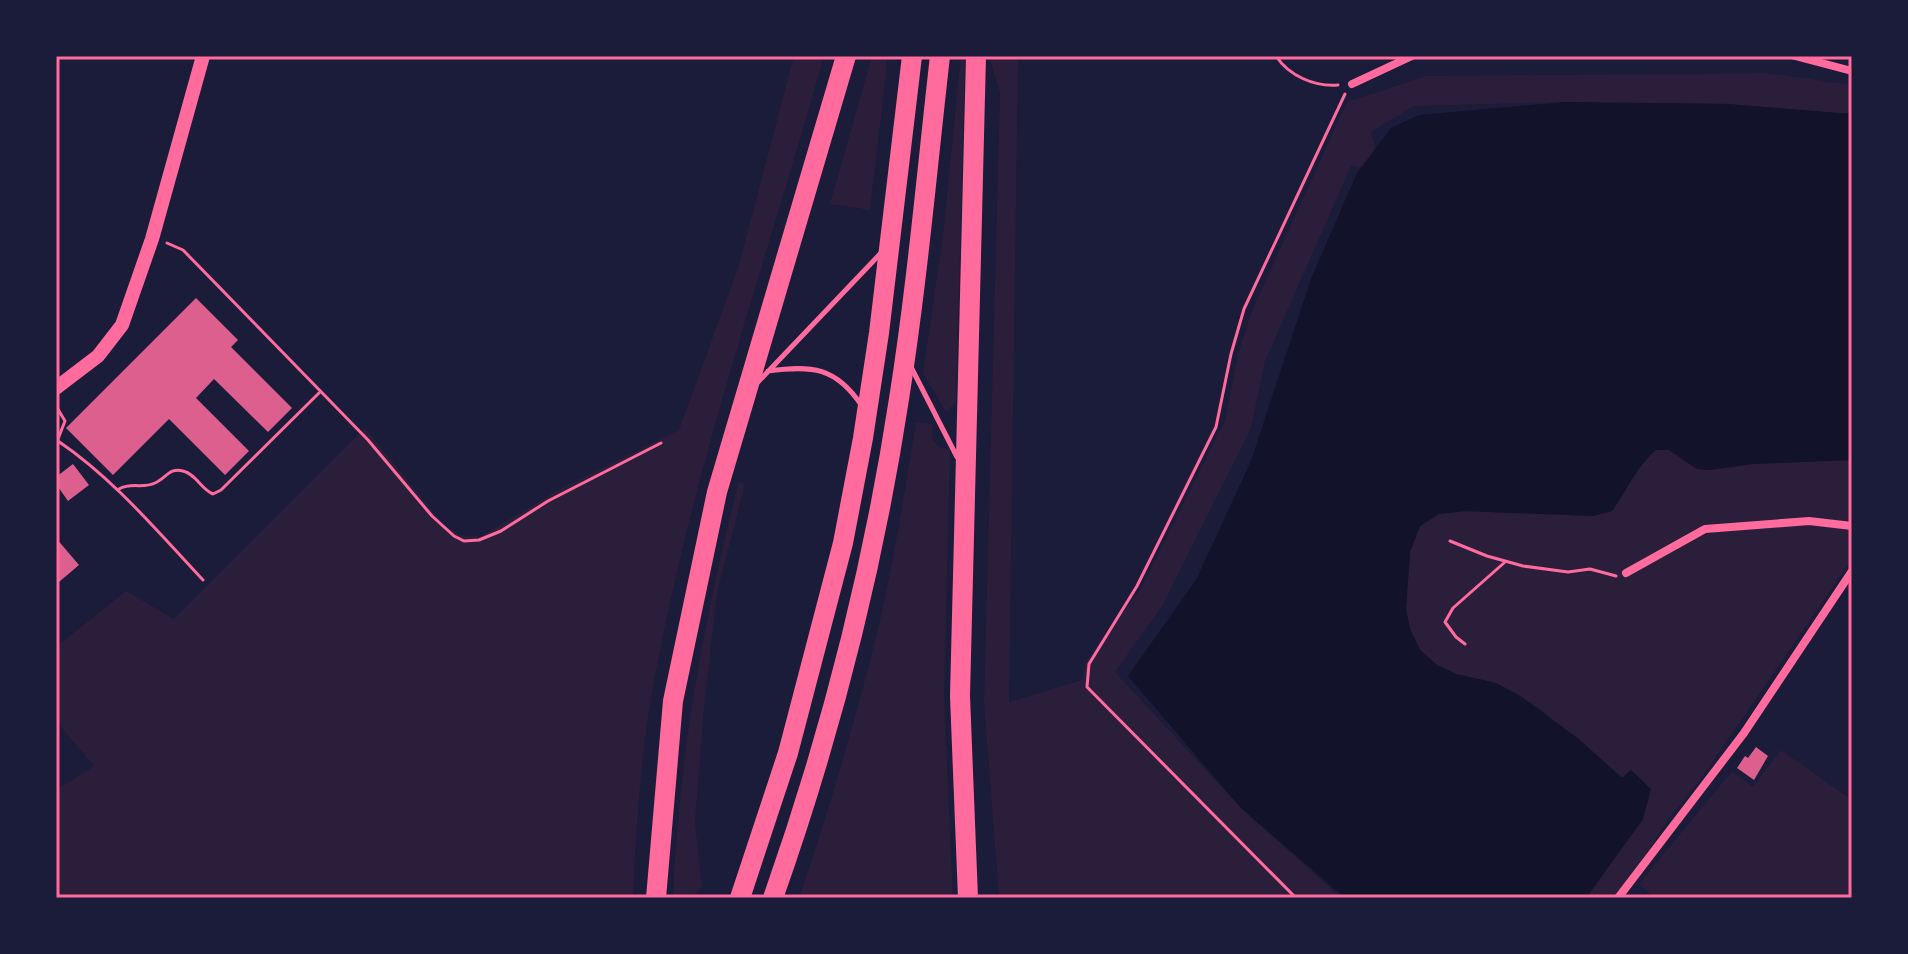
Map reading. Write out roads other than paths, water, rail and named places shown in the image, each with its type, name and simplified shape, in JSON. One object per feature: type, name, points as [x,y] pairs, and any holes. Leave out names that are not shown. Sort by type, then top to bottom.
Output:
[{"type":"highway","points":[[656,898],[673,701],[717,492],[846,56]]},
{"type":"highway","points":[[740,898],[788,753],[843,543],[866,421],[912,56]]},
{"type":"highway","points":[[773,898],[817,764],[849,649],[875,536],[905,355],[940,56]]},
{"type":"highway","points":[[968,898],[960,696],[976,56]]},
{"type":"street","points":[[56,388],[98,356],[122,325],[152,239],[203,56]]},
{"type":"street","points":[[1352,84],[1412,56]]},
{"type":"street","points":[[1795,56],[1852,71]]},
{"type":"street","points":[[1626,573],[1705,529],[1809,521],[1852,526]]},
{"type":"street","points":[[1618,898],[1744,733],[1852,571]]},
{"type":"lane","points":[[747,394],[890,243]]},
{"type":"lane","points":[[905,355],[965,472]]},
{"type":"lane","points":[[767,371],[798,367],[829,372],[849,386],[862,406],[866,421]]}]
